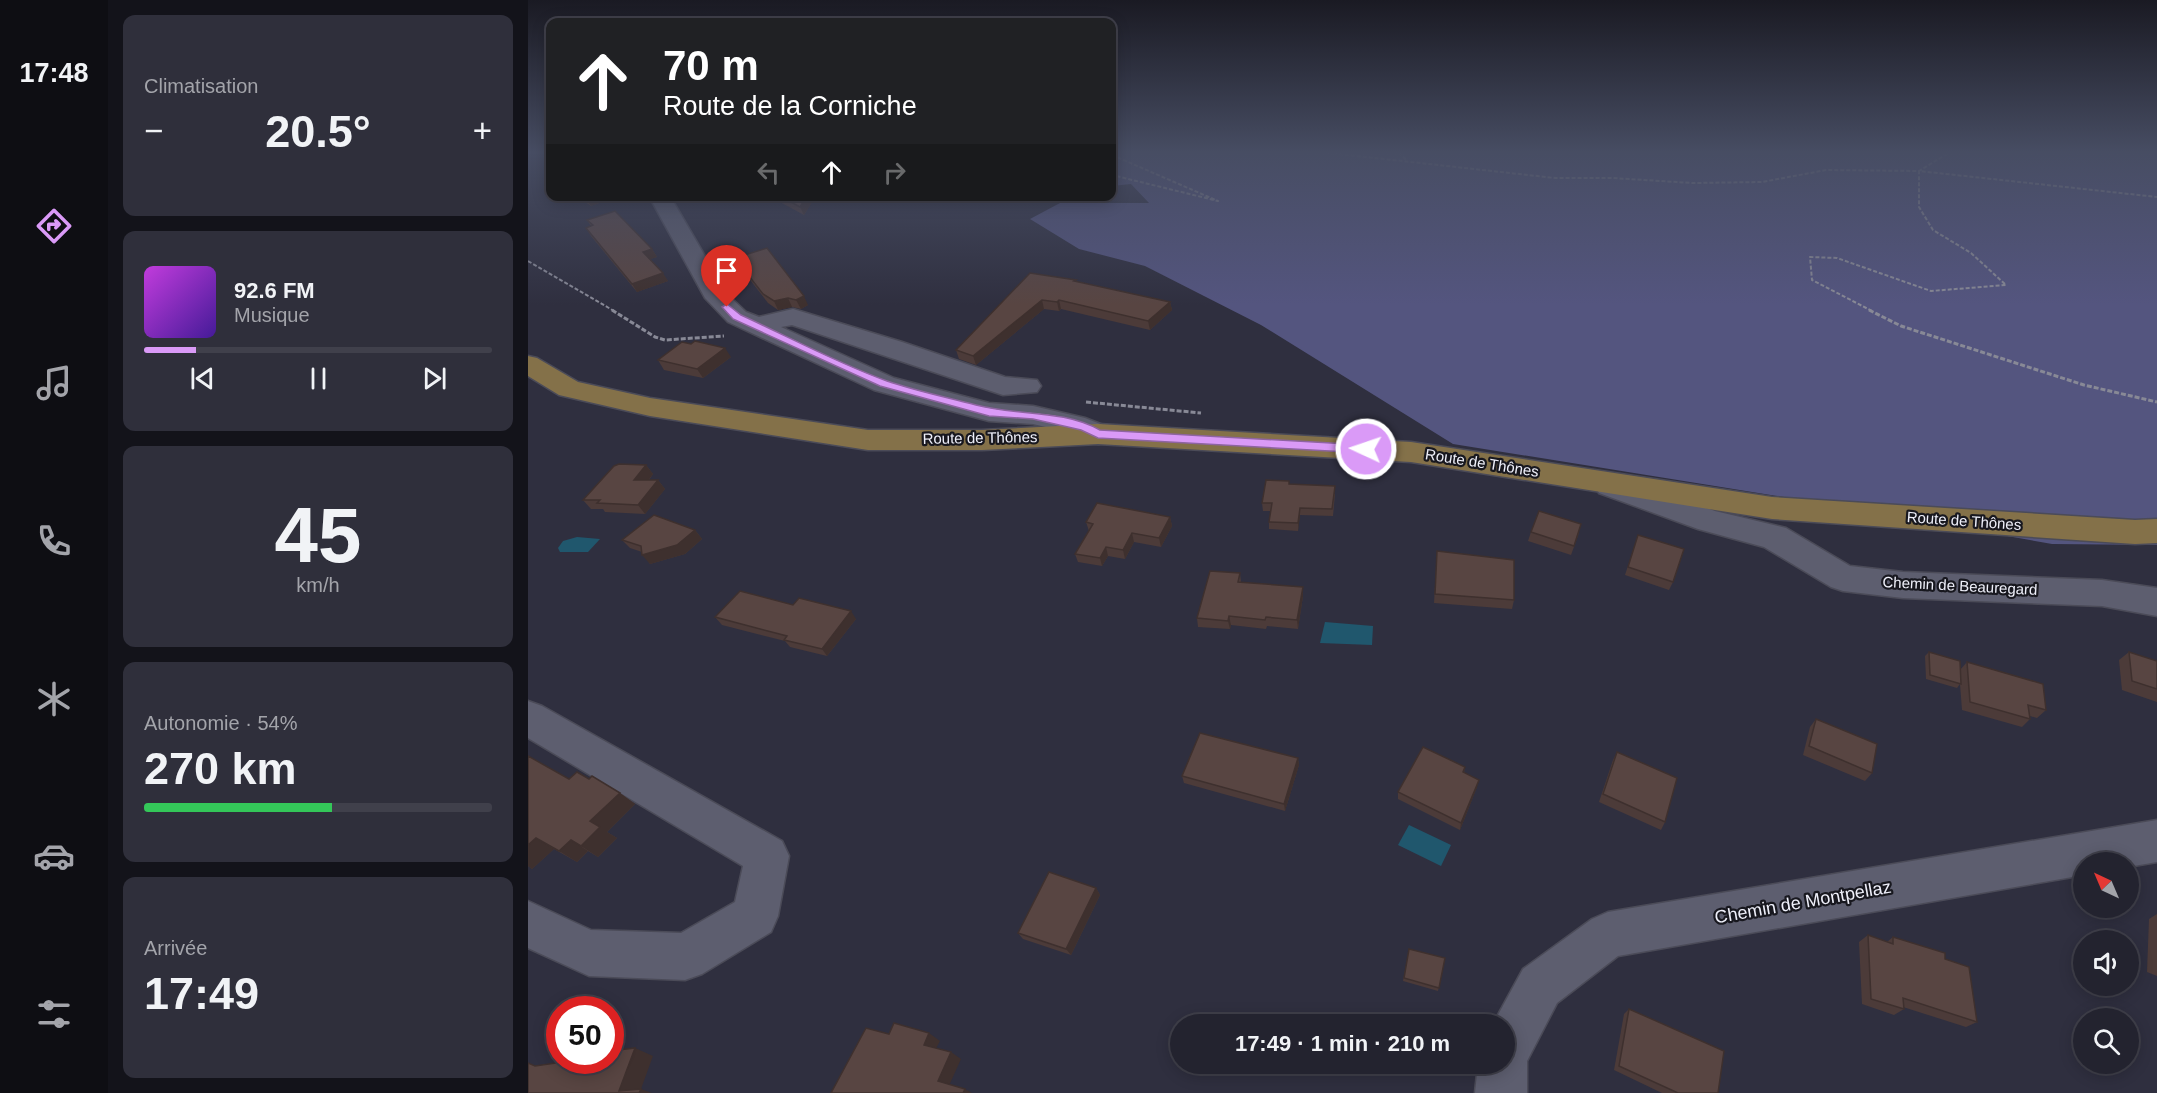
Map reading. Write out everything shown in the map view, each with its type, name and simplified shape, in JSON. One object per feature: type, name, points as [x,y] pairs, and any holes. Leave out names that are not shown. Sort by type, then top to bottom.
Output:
[{"type":"main road","name":"Route de Thônes","points":[[528,364],[569,389],[650,407],[868,440],[982,440],[1098,434],[1411,452],[1600,481],[1782,523],[2157,531]]},
{"type":"street","points":[[663,203],[717,298],[737,317],[884,384],[989,412],[1033,415],[1064,422],[1085,427],[1098,434]]},
{"type":"street","points":[[761,328],[793,317],[893,348],[1002,386],[1027,386]]},
{"type":"street","name":"Chemin de Beauregard","points":[[1782,523],[1843,578],[1903,585],[2102,593],[2157,602]]},
{"type":"street","points":[[528,718],[767,856],[754,916],[685,957],[589,953],[528,924]]},
{"type":"street","name":"Chemin de Montpellaz","points":[[1515,1033],[1540,986],[1608,935],[2157,841]]},
{"type":"street","points":[[1501,1093],[1502,1074]]},
{"type":"path","points":[[1919,203],[1919,207],[1933,230],[1971,253],[2006,285],[1931,291],[1837,258],[1810,256],[1812,280],[1901,326],[2084,385],[2157,402]]},
{"type":"path","points":[[528,261],[597,300],[655,337],[665,340],[695,339],[761,328]]},
{"type":"shaded area","points":[[1060,203],[2157,203],[2157,545],[2052,544],[1840,506],[1453,444],[1261,325],[1145,266],[1079,249],[1030,219]]},
{"type":"shaded area","points":[[577,537],[600,539],[588,552],[560,552],[558,548],[563,541]]},
{"type":"shaded area","points":[[1325,622],[1373,626],[1372,645],[1320,643]]},
{"type":"shaded area","points":[[1409,825],[1451,845],[1441,866],[1398,845]]},
{"type":"building","points":[[615,211],[652,249],[643,252],[663,273],[632,284],[586,228],[593,225],[587,220]]},
{"type":"building","points":[[767,248],[804,296],[796,300],[788,298],[774,301],[763,294],[735,258]]},
{"type":"building","points":[[1030,273],[1076,280],[1074,281],[1170,302],[1148,321],[1059,300],[1057,302],[1042,300],[973,356],[956,350]]},
{"type":"building","points":[[695,341],[725,348],[697,369],[658,360],[682,342],[691,344]]},
{"type":"building","points":[[619,464],[646,465],[634,480],[658,480],[638,505],[583,500],[614,466]]},
{"type":"building","points":[[1266,480],[1289,481],[1289,484],[1335,486],[1332,509],[1300,508],[1298,523],[1269,522],[1272,503],[1262,503]]},
{"type":"building","points":[[1097,503],[1170,517],[1159,538],[1132,533],[1123,550],[1106,547],[1100,558],[1075,554],[1093,524],[1086,522]]},
{"type":"building","points":[[1539,511],[1581,524],[1574,546],[1531,532]]},
{"type":"building","points":[[654,515],[695,530],[677,545],[642,555],[641,546],[622,540]]},
{"type":"building","points":[[1638,535],[1684,549],[1673,582],[1628,567]]},
{"type":"building","points":[[1437,551],[1514,560],[1514,600],[1435,594]]},
{"type":"building","points":[[1210,571],[1240,573],[1238,582],[1303,587],[1297,620],[1266,617],[1265,620],[1229,616],[1228,621],[1197,618]]},
{"type":"building","points":[[740,591],[793,605],[799,598],[851,611],[822,649],[784,640],[787,636],[715,617]]},
{"type":"building","points":[[1929,652],[1960,661],[1961,684],[1930,675]]},
{"type":"building","points":[[2129,652],[2157,661],[2157,689],[2132,681]]},
{"type":"building","points":[[1967,662],[2043,684],[2046,710],[2028,705],[2030,719],[1970,702]]},
{"type":"building","points":[[1816,719],[1877,744],[1872,773],[1809,746]]},
{"type":"building","points":[[1200,733],[1298,758],[1284,804],[1182,776]]},
{"type":"building","points":[[1423,747],[1465,767],[1463,772],[1479,780],[1461,823],[1398,792]]},
{"type":"building","points":[[1617,752],[1677,778],[1665,822],[1603,794]]},
{"type":"building","points":[[528,756],[569,779],[577,772],[589,779],[592,776],[620,793],[590,821],[600,827],[581,846],[571,840],[559,851],[536,838],[528,845]]},
{"type":"building","points":[[1049,872],[1096,888],[1066,949],[1018,933]]},
{"type":"building","points":[[1868,935],[1893,944],[1893,937],[1945,953],[1945,959],[1969,967],[1977,1022],[1903,998],[1904,1009],[1871,999]]},
{"type":"building","points":[[1409,949],[1445,958],[1439,988],[1404,978]]},
{"type":"building","points":[[1629,1009],[1724,1051],[1718,1093],[1678,1093],[1619,1066]]},
{"type":"building","points":[[894,1023],[929,1033],[924,1045],[951,1052],[938,1081],[965,1089],[963,1093],[831,1093],[866,1028],[889,1034]]},
{"type":"building","points":[[635,1048],[619,1091],[641,1089],[639,1093],[528,1093],[528,1063],[535,1066],[546,1064],[546,1074],[624,1074],[624,1049]]},
{"type":"route","points":[[727,307],[737,317],[884,384],[989,412],[1033,415],[1085,427],[1098,434],[1366,449]]}]
